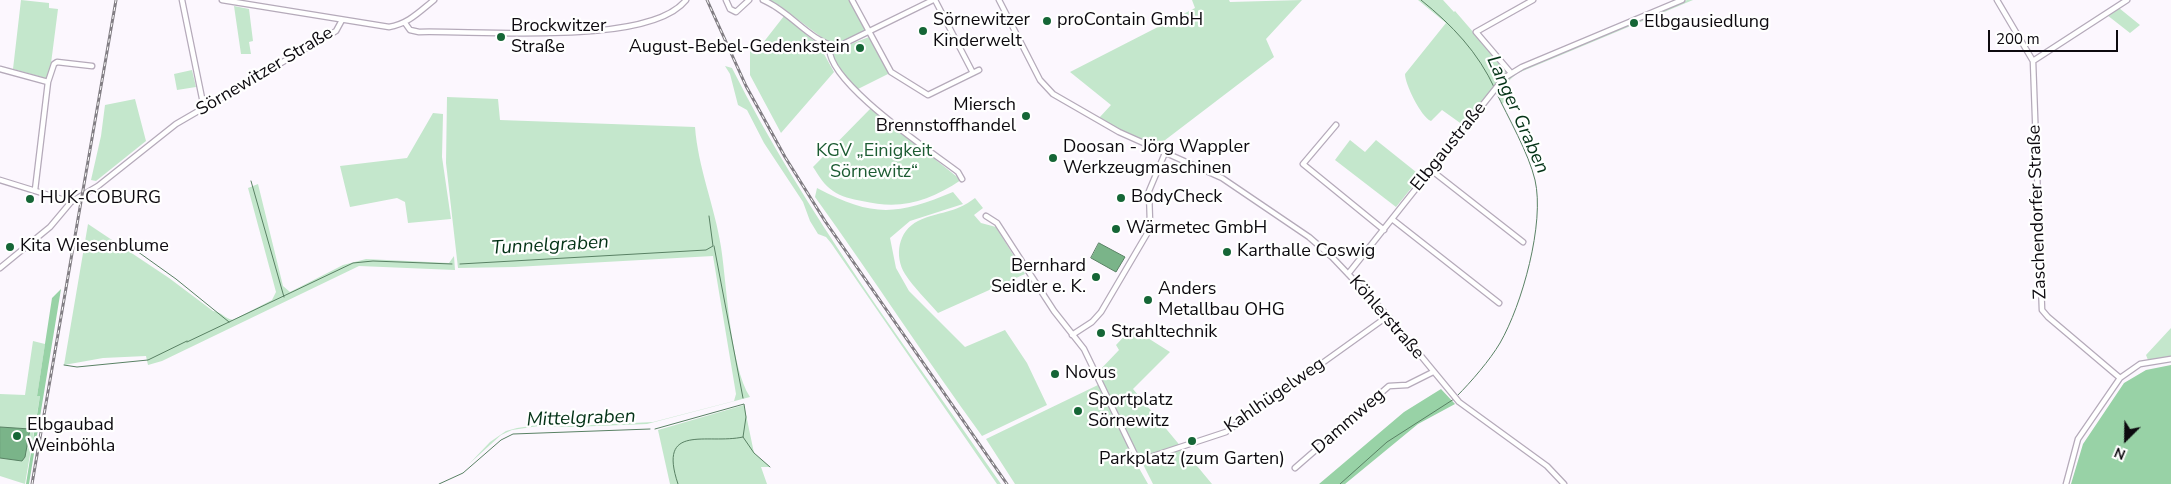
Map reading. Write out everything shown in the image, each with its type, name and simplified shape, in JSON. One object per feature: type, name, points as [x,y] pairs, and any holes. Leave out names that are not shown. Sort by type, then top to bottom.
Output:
[{"type":"street","points":[[182,0],[204,108]]},
{"type":"street","points":[[222,0],[342,20]]},
{"type":"street","points":[[258,0],[258,6]]},
{"type":"street","points":[[434,0],[405,23],[410,30],[419,32],[559,34],[639,24],[658,18],[683,4],[686,0]]},
{"type":"street","points":[[726,0],[730,9],[736,12],[749,0]]},
{"type":"street","points":[[763,0],[789,15],[830,46],[837,48],[933,0],[973,74]]},
{"type":"street","points":[[852,0],[891,72],[928,95],[979,70]]},
{"type":"street","name":"Köhlerstraße","points":[[999,0],[1040,80],[1047,89],[1065,102],[1118,132],[1222,178],[1309,237],[1388,316],[1459,402],[1547,466],[1564,484]]},
{"type":"street","points":[[1511,74],[1476,32],[1533,0]]},
{"type":"street","name":"Elbgaustraße","points":[[1348,274],[1493,92],[1511,74],[1682,0]]},
{"type":"street","points":[[1998,0],[2033,61],[2127,0]]},
{"type":"street","name":"Sörnewitzer Straße","points":[[0,268],[50,227],[71,202],[98,186],[176,124],[336,31],[342,20],[383,27],[405,23]]},
{"type":"street","points":[[830,46],[828,52],[830,60],[856,94],[958,172],[962,179]]},
{"type":"street","name":"Zaschendorfer Straße","points":[[2033,61],[2041,306],[2048,317],[2120,378]]},
{"type":"street","points":[[35,190],[48,82],[54,64],[57,62],[92,66]]},
{"type":"street","points":[[0,69],[48,82]]},
{"type":"street","points":[[1336,125],[1303,164],[1384,230]]},
{"type":"street","points":[[986,216],[997,223],[1035,283],[1072,335],[1092,322],[1101,312],[1145,239],[1150,223],[1149,191],[1165,153]]},
{"type":"street","points":[[1431,170],[1523,242]]},
{"type":"street","points":[[0,180],[71,202]]},
{"type":"street","points":[[1392,218],[1499,303]]},
{"type":"street","name":"Kahlhügelweg","points":[[1072,335],[1089,359],[1138,461],[1226,432],[1388,316]]},
{"type":"street","points":[[2066,484],[2078,439],[2120,378],[2140,364],[2171,358]]},
{"type":"street","name":"Dammweg","points":[[1295,468],[1389,386],[1408,385],[1433,372]]},
{"type":"green space","points":[[21,0],[49,3],[49,8],[58,9],[49,79],[13,69]]},
{"type":"green space","points":[[768,0],[851,0],[866,30],[846,40],[831,42],[825,40],[780,6]]},
{"type":"green space","points":[[1192,0],[1229,0],[1230,2],[1302,0],[1266,39],[1274,57],[1156,147],[1113,127],[1099,118],[1111,105],[1070,72],[1195,8]]},
{"type":"green space","points":[[1418,0],[1443,0],[1455,11],[1506,70],[1506,74],[1463,125],[1442,110],[1431,121],[1418,107],[1408,85],[1405,74],[1446,23]]},
{"type":"green space","points":[[1687,0],[1693,0],[1518,73],[1506,85],[1504,89],[1505,101],[1502,104],[1497,91],[1505,80],[1522,69]]},
{"type":"green space","points":[[234,6],[249,9],[253,41],[249,42],[251,54],[241,54]]},
{"type":"green space","points":[[2119,8],[2140,25],[2130,33],[2107,15]]},
{"type":"green space","name":"KGV „Einigkeit Sörnewitz“","points":[[784,16],[819,45],[834,72],[781,133],[750,75],[750,46],[755,42],[759,48]]},
{"type":"green space","points":[[869,37],[890,73],[856,90],[831,57],[833,51]]},
{"type":"green space","points":[[725,66],[732,68],[792,176],[859,280],[1001,484],[997,484],[831,243],[826,237],[818,234],[810,221],[803,202],[764,143],[747,110],[738,105],[730,74]]},
{"type":"green space","points":[[192,70],[196,87],[177,90],[174,74]]},
{"type":"green space","points":[[447,97],[498,99],[500,120],[695,127],[699,157],[721,247],[730,325],[738,366],[750,397],[647,424],[572,427],[539,426],[512,430],[501,435],[469,464],[490,442],[506,431],[517,428],[538,425],[572,426],[653,422],[734,401],[736,394],[713,256],[515,267],[458,268],[446,163]]},
{"type":"green space","points":[[135,99],[146,141],[96,181],[91,180],[101,136],[105,105]]},
{"type":"green space","name":"KGV „Einigkeit Sörnewitz“","points":[[871,108],[961,180],[925,199],[889,205],[876,204],[839,195],[830,189],[813,167]]},
{"type":"green space","points":[[433,113],[443,114],[442,157],[451,219],[408,223],[405,202],[397,198],[350,207],[340,166],[407,158]]},
{"type":"green space","points":[[1350,140],[1365,152],[1376,140],[1421,176],[1396,207],[1335,160]]},
{"type":"green space","points":[[258,184],[283,286],[290,292],[343,265],[366,259],[449,263],[454,256],[455,270],[359,266],[162,361],[148,365],[146,356],[103,358],[64,365],[88,224],[169,278],[213,311],[230,319],[233,320],[272,300],[276,292],[248,188]]},
{"type":"green space","points":[[817,188],[853,204],[884,210],[915,206],[953,192],[963,204],[910,221],[890,238],[896,268],[909,291],[965,347],[1005,330],[1027,363],[1047,405],[982,436],[815,197]]},
{"type":"green space","points":[[975,198],[983,208],[974,215],[981,223],[996,227],[1025,274],[938,313],[905,274],[899,252],[902,237],[911,225],[918,221],[953,210]]},
{"type":"green space","points":[[1132,328],[1170,352],[1133,389],[1212,484],[1153,484],[1097,373],[1119,350],[1116,345]]},
{"type":"green space","points":[[2171,328],[2171,356],[2148,360],[2146,355]]},
{"type":"green space","name":"Elbgaubad Weinböhla","points":[[33,341],[45,344],[37,396],[40,396],[25,484],[0,476],[0,394],[25,395]]},
{"type":"green space","name":"Sportplatz Sörnewitz","points":[[1100,384],[1135,461],[1148,484],[1015,484],[986,439]]},
{"type":"green space","points":[[744,405],[754,453],[770,467],[761,467],[767,484],[670,484],[658,430]]},
{"type":"shaded area","points":[[1099,243],[1125,257],[1116,272],[1091,258]]},
{"type":"shaded area","points":[[61,289],[29,484],[26,484],[40,396],[37,396],[52,298]]},
{"type":"shaded area","points":[[2171,365],[2171,484],[2071,484],[2083,444],[2124,383],[2146,370]]},
{"type":"shaded area","points":[[1441,389],[1455,404],[1418,424],[1345,484],[1319,484],[1404,412]]},
{"type":"shaded area","points":[[0,427],[30,429],[25,457],[22,461],[0,458]]},
{"type":"waterway","name":"Langer Graben","points":[[1421,0],[1454,29],[1481,63],[1495,89]]},
{"type":"waterway","name":"Langer Graben","points":[[1457,396],[1491,356],[1508,327],[1530,263],[1537,218],[1537,198],[1532,170],[1496,92]]},
{"type":"waterway","points":[[251,181],[284,297]]},
{"type":"waterway","name":"Tunnelgraben","points":[[460,264],[706,250],[713,246],[709,216]]},
{"type":"waterway","points":[[120,239],[176,279],[229,322]]},
{"type":"waterway","points":[[714,246],[743,398]]},
{"type":"waterway","points":[[187,342],[353,263],[373,261],[452,264]]},
{"type":"waterway","name":"Tunnelgraben","points":[[64,365],[77,367],[148,360],[187,341]]},
{"type":"waterway","name":"Langer Graben","points":[[1340,484],[1387,442],[1454,399]]},
{"type":"waterway","name":"Mittelgraben","points":[[655,429],[744,404],[746,417],[743,437],[754,453],[770,467]]},
{"type":"waterway","name":"Mittelgraben","points":[[439,484],[463,473],[501,440],[513,434],[650,429]]},
{"type":"waterway","points":[[678,484],[673,465],[674,452],[680,444],[689,440],[743,437]]},
{"type":"railway","points":[[32,484],[116,0]]},
{"type":"railway","points":[[707,0],[746,86],[785,157],[825,221],[1007,484]]},
{"type":"place","name":"proContain GmbH","points":[[1047,21]]},
{"type":"place","name":"Elbgausiedlung","points":[[1634,23]]},
{"type":"place","name":"Sörnewitzer Kinderwelt","points":[[923,31]]},
{"type":"place","name":"Brockwitzer Straße","points":[[501,37]]},
{"type":"place","name":"August-Bebel-Gedenkstein","points":[[860,48]]},
{"type":"place","name":"Miersch Brennstoffhandel","points":[[1026,116]]},
{"type":"place","name":"Doosan - Jörg Wappler Werkzeugmaschinen","points":[[1053,158]]},
{"type":"place","name":"BodyCheck","points":[[1121,198]]},
{"type":"place","name":"HUK-COBURG","points":[[30,199]]},
{"type":"place","name":"Wärmetec GmbH","points":[[1116,229]]},
{"type":"place","name":"Kita Wiesenblume","points":[[10,247]]},
{"type":"place","name":"Karthalle Coswig","points":[[1227,252]]},
{"type":"place","name":"Bernhard Seidler e. K.","points":[[1096,277]]},
{"type":"place","name":"Anders Metallbau OHG","points":[[1148,300]]},
{"type":"place","name":"Strahltechnik","points":[[1101,333]]},
{"type":"place","name":"Novus","points":[[1055,374]]},
{"type":"place","name":"Sportplatz Sörnewitz","points":[[1078,411]]},
{"type":"place","name":"Elbgaubad Weinböhla","points":[[17,436]]},
{"type":"place","name":"Parkplatz (zum Garten)","points":[[1192,441]]}]
